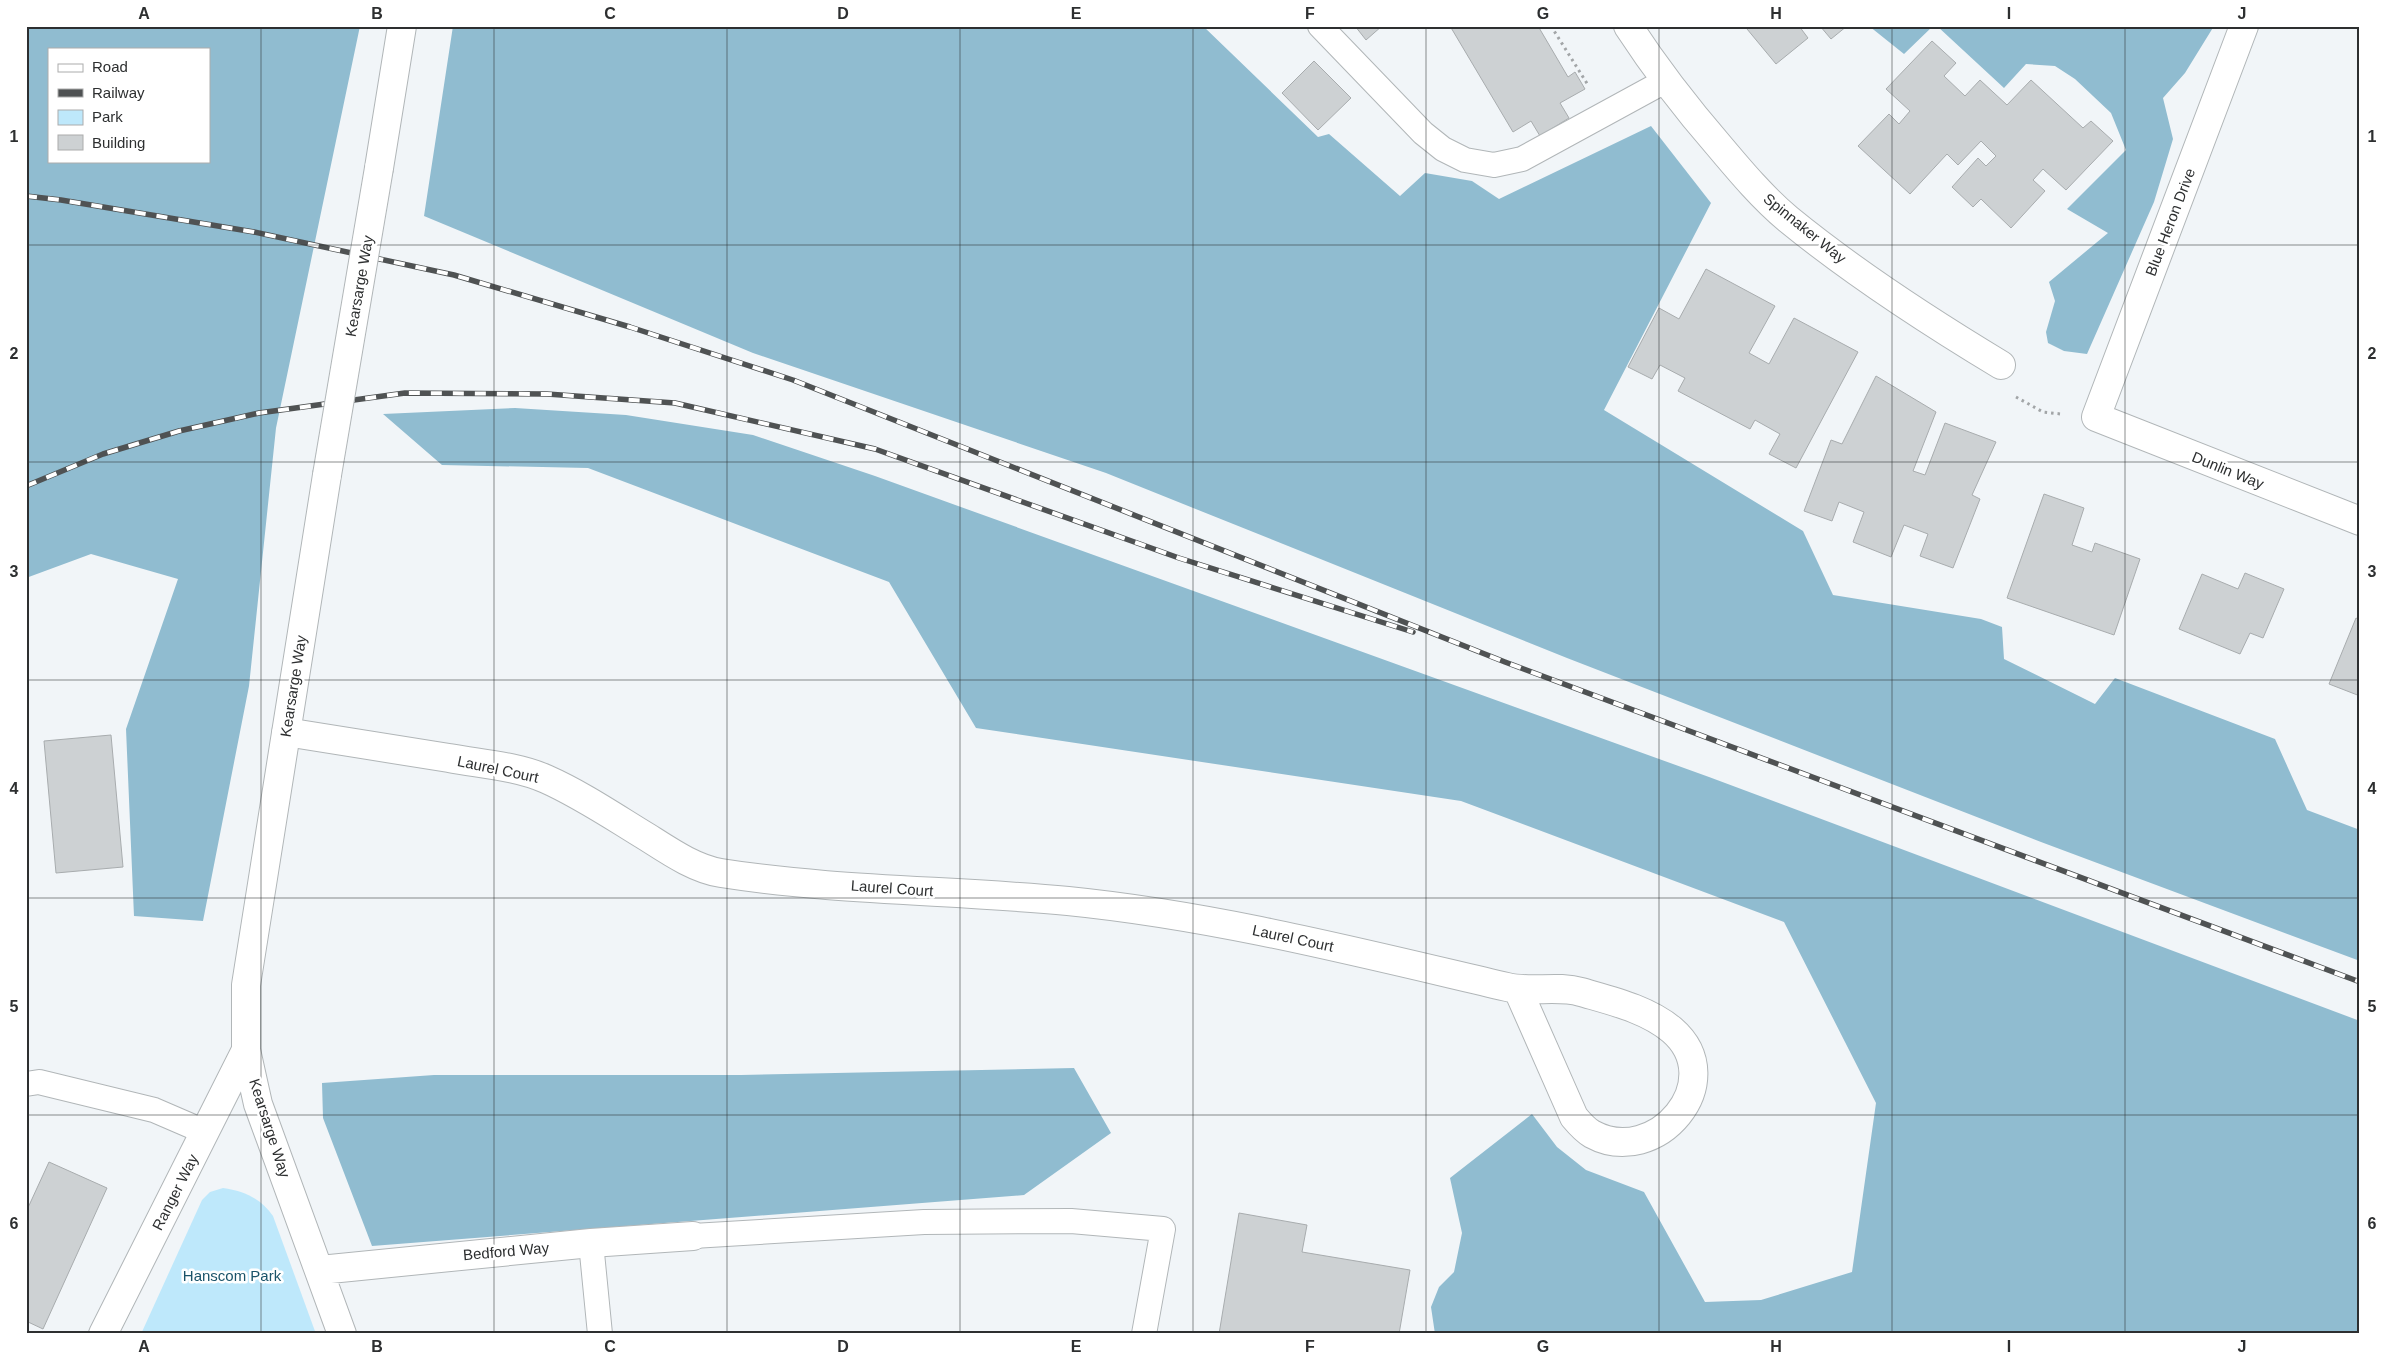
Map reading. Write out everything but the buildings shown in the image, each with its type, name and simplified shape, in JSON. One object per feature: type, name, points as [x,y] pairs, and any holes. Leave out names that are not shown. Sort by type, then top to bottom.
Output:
[{"type":"street","name":"Kearsarge Way","points":[[342,1334],[258,1104],[246,1050],[246,985],[327,475],[402,26]]},
{"type":"street","name":"Spinnaker Way","points":[[1628,26],[1665,81],[1745,177],[1787,218],[1865,276],[1945,331],[2001,365]]},
{"type":"street","name":"Blue Heron Drive","points":[[2096,417],[2244,26]]},
{"type":"street","name":"Dunlin Way","points":[[2096,417],[2360,521]]},
{"type":"street","name":"Laurel Court","points":[[286,732],[500,767],[543,777],[589,802],[674,854],[714,872],[767,879],[1066,901],[1173,914],[1307,940],[1518,990],[1573,990],[1626,1006],[1655,1018],[1675,1033],[1690,1056],[1694,1084],[1683,1108],[1668,1127],[1645,1138],[1616,1142],[1590,1133],[1574,1117],[1518,990]]},
{"type":"street","name":"Ranger Way","points":[[103,1334],[246,1050]]},
{"type":"street","name":"Bedford Way","points":[[320,1270],[693,1236]]},
{"type":"lane","points":[[1320,26],[1423,134],[1443,149],[1465,160],[1494,165],[1522,159],[1665,81]]},
{"type":"lane","points":[[26,1084],[39,1082],[154,1110],[205,1132]]},
{"type":"lane","points":[[693,1236],[924,1222],[1071,1221],[1163,1229],[1144,1334]]},
{"type":"lane","points":[[591,1244],[600,1334]]},
{"type":"path","points":[[1551,26],[1605,113]]},
{"type":"path","points":[[2014,396],[2043,412],[2096,417]]},
{"type":"green space","name":"Hanscom Park","points":[[223,1188],[238,1191],[258,1200],[273,1216],[316,1334],[141,1334],[202,1200],[210,1192]]},
{"type":"shaded area","points":[[26,26],[360,26],[276,428],[249,686],[203,921],[134,916],[126,729],[178,579],[91,554],[26,578]]},
{"type":"shaded area","points":[[453,26],[1203,26],[1318,137],[1329,134],[1400,196],[1425,173],[1472,181],[1499,199],[1651,126],[1711,203],[1604,410],[1803,531],[1833,595],[1981,619],[2002,627],[2004,659],[2095,704],[2115,678],[2275,739],[2307,810],[2360,830],[2360,961],[2041,842],[1567,658],[1106,473],[753,353],[424,216]]},
{"type":"shaded area","points":[[1869,26],[1933,26],[1904,54]]},
{"type":"shaded area","points":[[1937,26],[2214,26],[2185,73],[2163,98],[2173,139],[2154,202],[2087,354],[2064,351],[2048,343],[2046,332],[2055,301],[2049,282],[2108,233],[2067,209],[2126,150],[2111,113],[2075,79],[2055,66],[2026,64],[2004,88]]},
{"type":"shaded area","points":[[515,408],[626,415],[753,435],[875,476],[1709,777],[2360,1021],[2360,1334],[1435,1334],[1431,1307],[1439,1287],[1454,1272],[1462,1233],[1450,1178],[1532,1114],[1557,1147],[1586,1170],[1644,1192],[1705,1302],[1761,1300],[1852,1272],[1876,1103],[1784,922],[1461,801],[976,728],[889,582],[588,468],[442,465],[383,414]]},
{"type":"shaded area","points":[[1074,1068],[1111,1133],[1024,1195],[372,1246],[323,1118],[322,1083],[434,1075],[741,1075]]},
{"type":"railway","points":[[26,196],[61,200],[254,232],[454,275],[630,327],[793,380],[1505,662],[2360,982]]},
{"type":"railway","points":[[26,486],[103,454],[179,431],[259,413],[405,393],[547,394],[675,403],[875,449],[1179,558],[1413,632]]}]
